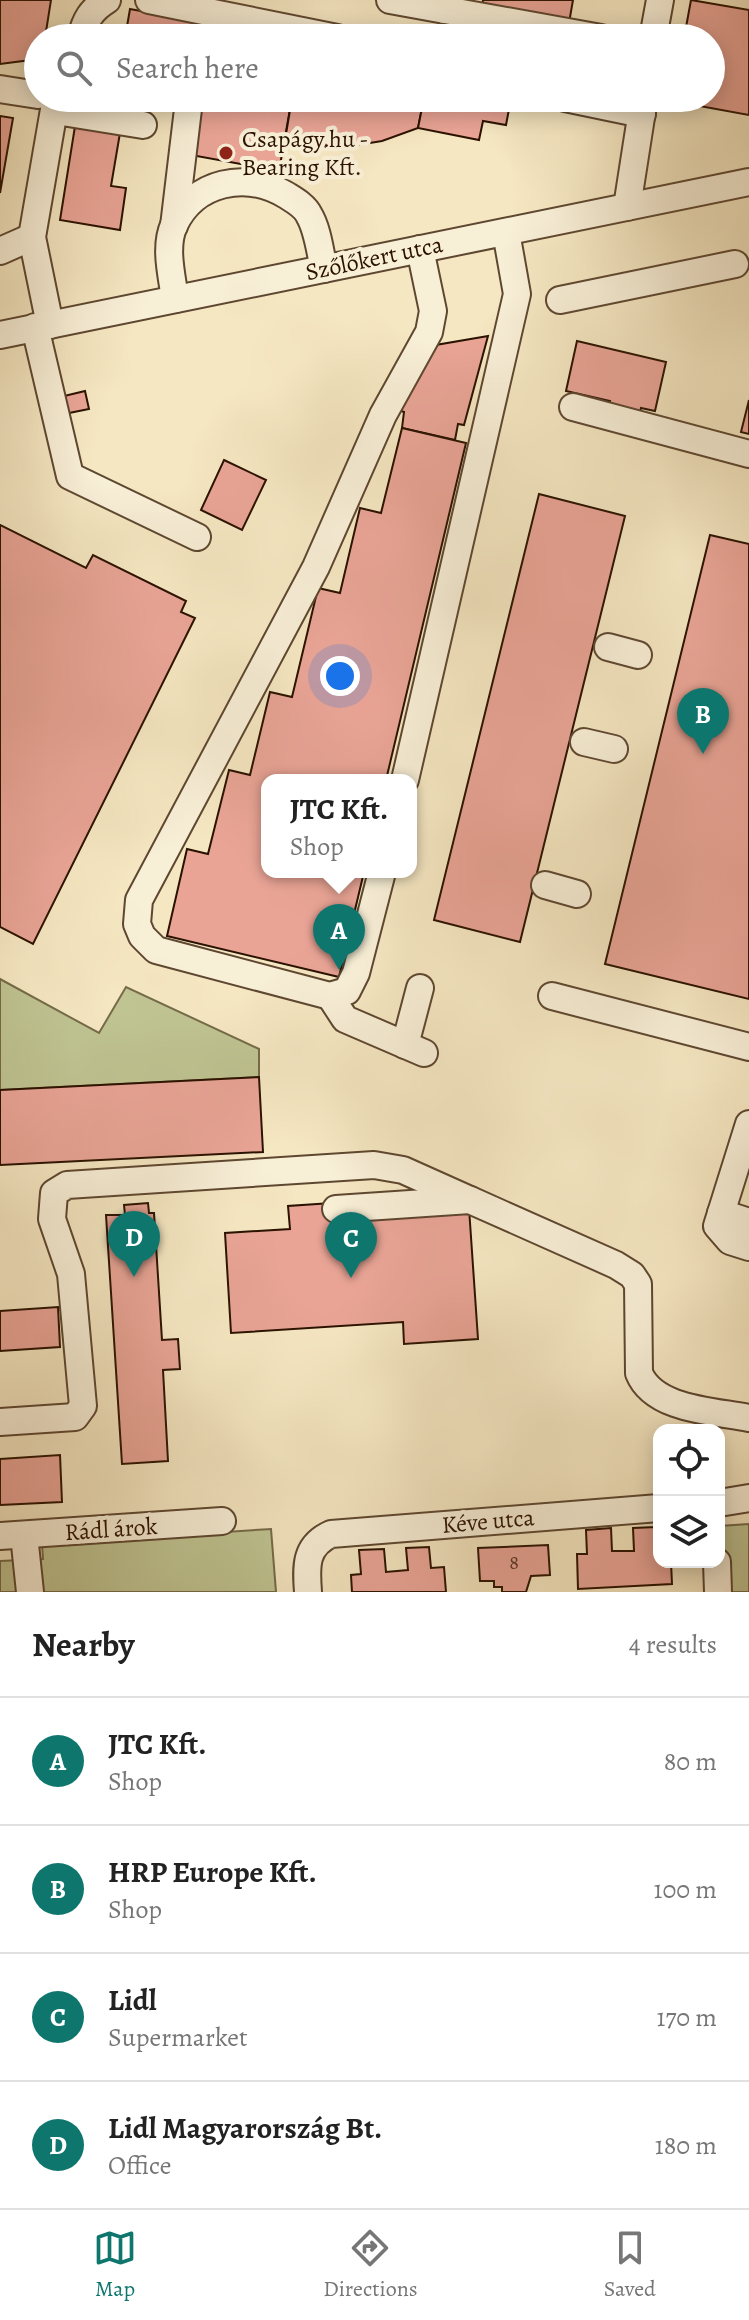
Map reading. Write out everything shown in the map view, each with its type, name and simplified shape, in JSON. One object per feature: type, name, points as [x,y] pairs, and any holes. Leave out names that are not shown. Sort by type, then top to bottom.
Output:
[{"type":"street","points":[[84,24],[95,7],[107,0]]},
{"type":"street","points":[[149,0],[268,24]]},
{"type":"street","points":[[390,0],[446,5],[535,24]]},
{"type":"street","points":[[656,24],[660,0]]},
{"type":"street","points":[[0,89],[24,95]]},
{"type":"street","points":[[49,112],[32,237],[43,326],[70,476],[197,537]]},
{"type":"street","points":[[93,112],[143,125]]},
{"type":"street","points":[[175,299],[169,256],[174,226],[188,190],[188,112]]},
{"type":"street","points":[[627,207],[642,112]]},
{"type":"street","points":[[188,190],[226,182],[248,173],[279,191],[309,212],[324,269]]},
{"type":"street","name":"Szőlőkert utca","points":[[0,335],[749,182]]},
{"type":"street","points":[[406,774],[517,294],[506,232]]},
{"type":"street","points":[[0,251],[32,237]]},
{"type":"street","points":[[380,878],[356,973],[347,991],[330,996],[156,950],[142,936],[137,924],[139,900],[316,567],[383,415],[429,332],[433,311],[420,249]]},
{"type":"street","points":[[560,300],[735,264]]},
{"type":"street","points":[[573,407],[749,454]]},
{"type":"street","points":[[608,647],[638,655]]},
{"type":"street","points":[[584,742],[614,749]]},
{"type":"street","points":[[545,885],[577,894]]},
{"type":"street","points":[[330,996],[345,1019],[415,1049],[420,988]]},
{"type":"street","points":[[552,996],[749,1047]]},
{"type":"street","points":[[746,1143],[732,1204],[717,1226],[730,1241],[749,1247]]},
{"type":"street","points":[[0,1422],[75,1417],[83,1406],[71,1274],[52,1219],[54,1193],[67,1185],[374,1165],[403,1170],[632,1275],[638,1284],[639,1373],[645,1387],[660,1398],[749,1418]]},
{"type":"street","points":[[336,1209],[470,1200]]},
{"type":"street","points":[[732,1204],[749,1222]]},
{"type":"street","points":[[725,1502],[749,1498]]},
{"type":"street","name":"Kéve utca","points":[[308,1592],[306,1568],[311,1549],[318,1540],[331,1534],[653,1508]]},
{"type":"street","name":"Rádl árok","points":[[12,1536],[222,1521]]},
{"type":"street","points":[[12,1536],[30,1592]]},
{"type":"street","points":[[717,1568],[718,1592]]},
{"type":"green space","points":[[0,979],[99,1033],[126,987],[259,1049],[259,1077],[0,1090]]},
{"type":"green space","points":[[749,1524],[749,1592],[725,1592],[725,1526]]},
{"type":"green space","points":[[271,1529],[276,1592],[0,1592],[0,1561],[43,1559],[42,1544]]},
{"type":"building","points":[[0,0],[51,0],[47,24],[24,24],[24,61],[0,64]]},
{"type":"building","points":[[483,0],[573,0],[569,23],[482,9]]},
{"type":"building","points":[[691,0],[749,10],[749,115],[725,111],[725,24],[687,24]]},
{"type":"building","points":[[130,9],[211,24],[127,24]]},
{"type":"building","points":[[199,112],[290,112],[279,171],[191,155]]},
{"type":"building","points":[[290,112],[421,112],[418,128],[382,141],[339,148],[284,146]]},
{"type":"building","points":[[421,112],[508,112],[506,125],[483,121],[479,140],[418,128]]},
{"type":"building","points":[[0,116],[13,118],[0,193]]},
{"type":"building","points":[[76,120],[121,127],[111,186],[126,188],[120,230],[60,220]]},
{"type":"building","points":[[488,336],[464,425],[458,424],[455,440],[402,428],[404,412],[398,410],[430,346]]},
{"type":"building","points":[[577,341],[666,362],[655,411],[641,408],[639,418],[608,411],[610,401],[566,391]]},
{"type":"building","points":[[85,391],[89,409],[64,414],[60,397]]},
{"type":"building","points":[[749,400],[749,434],[741,432]]},
{"type":"building","points":[[402,428],[466,443],[387,774],[261,774],[261,878],[363,878],[339,977],[167,936],[187,849],[208,854],[229,770],[250,775],[270,692],[292,697],[318,588],[340,593],[360,508],[381,513]]},
{"type":"building","points":[[224,460],[266,480],[242,530],[201,510]]},
{"type":"building","points":[[539,494],[625,516],[520,942],[434,920]]},
{"type":"building","points":[[0,525],[86,568],[93,555],[186,601],[181,612],[195,618],[33,944],[0,927]]},
{"type":"building","points":[[710,535],[749,544],[749,999],[605,964]]},
{"type":"building","points":[[259,1077],[263,1152],[0,1165],[0,1090]]},
{"type":"building","points":[[148,1203],[149,1213],[154,1213],[162,1340],[178,1339],[180,1369],[163,1370],[168,1461],[122,1464],[106,1215],[125,1215],[124,1205]]},
{"type":"building","points":[[332,1203],[469,1208],[478,1339],[404,1344],[403,1322],[231,1333],[225,1233],[290,1229],[288,1206]]},
{"type":"building","points":[[58,1307],[60,1347],[0,1351],[0,1311]]},
{"type":"building","points":[[60,1455],[62,1502],[0,1505],[0,1459]]},
{"type":"building","points":[[653,1527],[653,1568],[671,1568],[672,1584],[578,1589],[577,1554],[587,1554],[586,1530],[611,1528],[612,1551],[634,1551],[633,1528]]},
{"type":"building","points":[[548,1545],[550,1575],[531,1576],[526,1592],[502,1592],[502,1587],[494,1587],[494,1581],[480,1581],[478,1548]]},
{"type":"building","points":[[429,1547],[431,1568],[444,1567],[446,1592],[352,1592],[351,1575],[361,1574],[359,1550],[384,1549],[386,1572],[408,1570],[406,1548]]},
{"type":"place","name":"Csapágy.hu - Bearing Kft.","points":[[226,153]]},
{"type":"place","name":"HRP Europe Kft.","points":[[703,754]]},
{"type":"place","name":"JTC Kft.","points":[[339,970]]},
{"type":"place","name":"Lidl Magyarország Bt.","points":[[134,1277]]},
{"type":"place","name":"Lidl","points":[[351,1278]]}]
